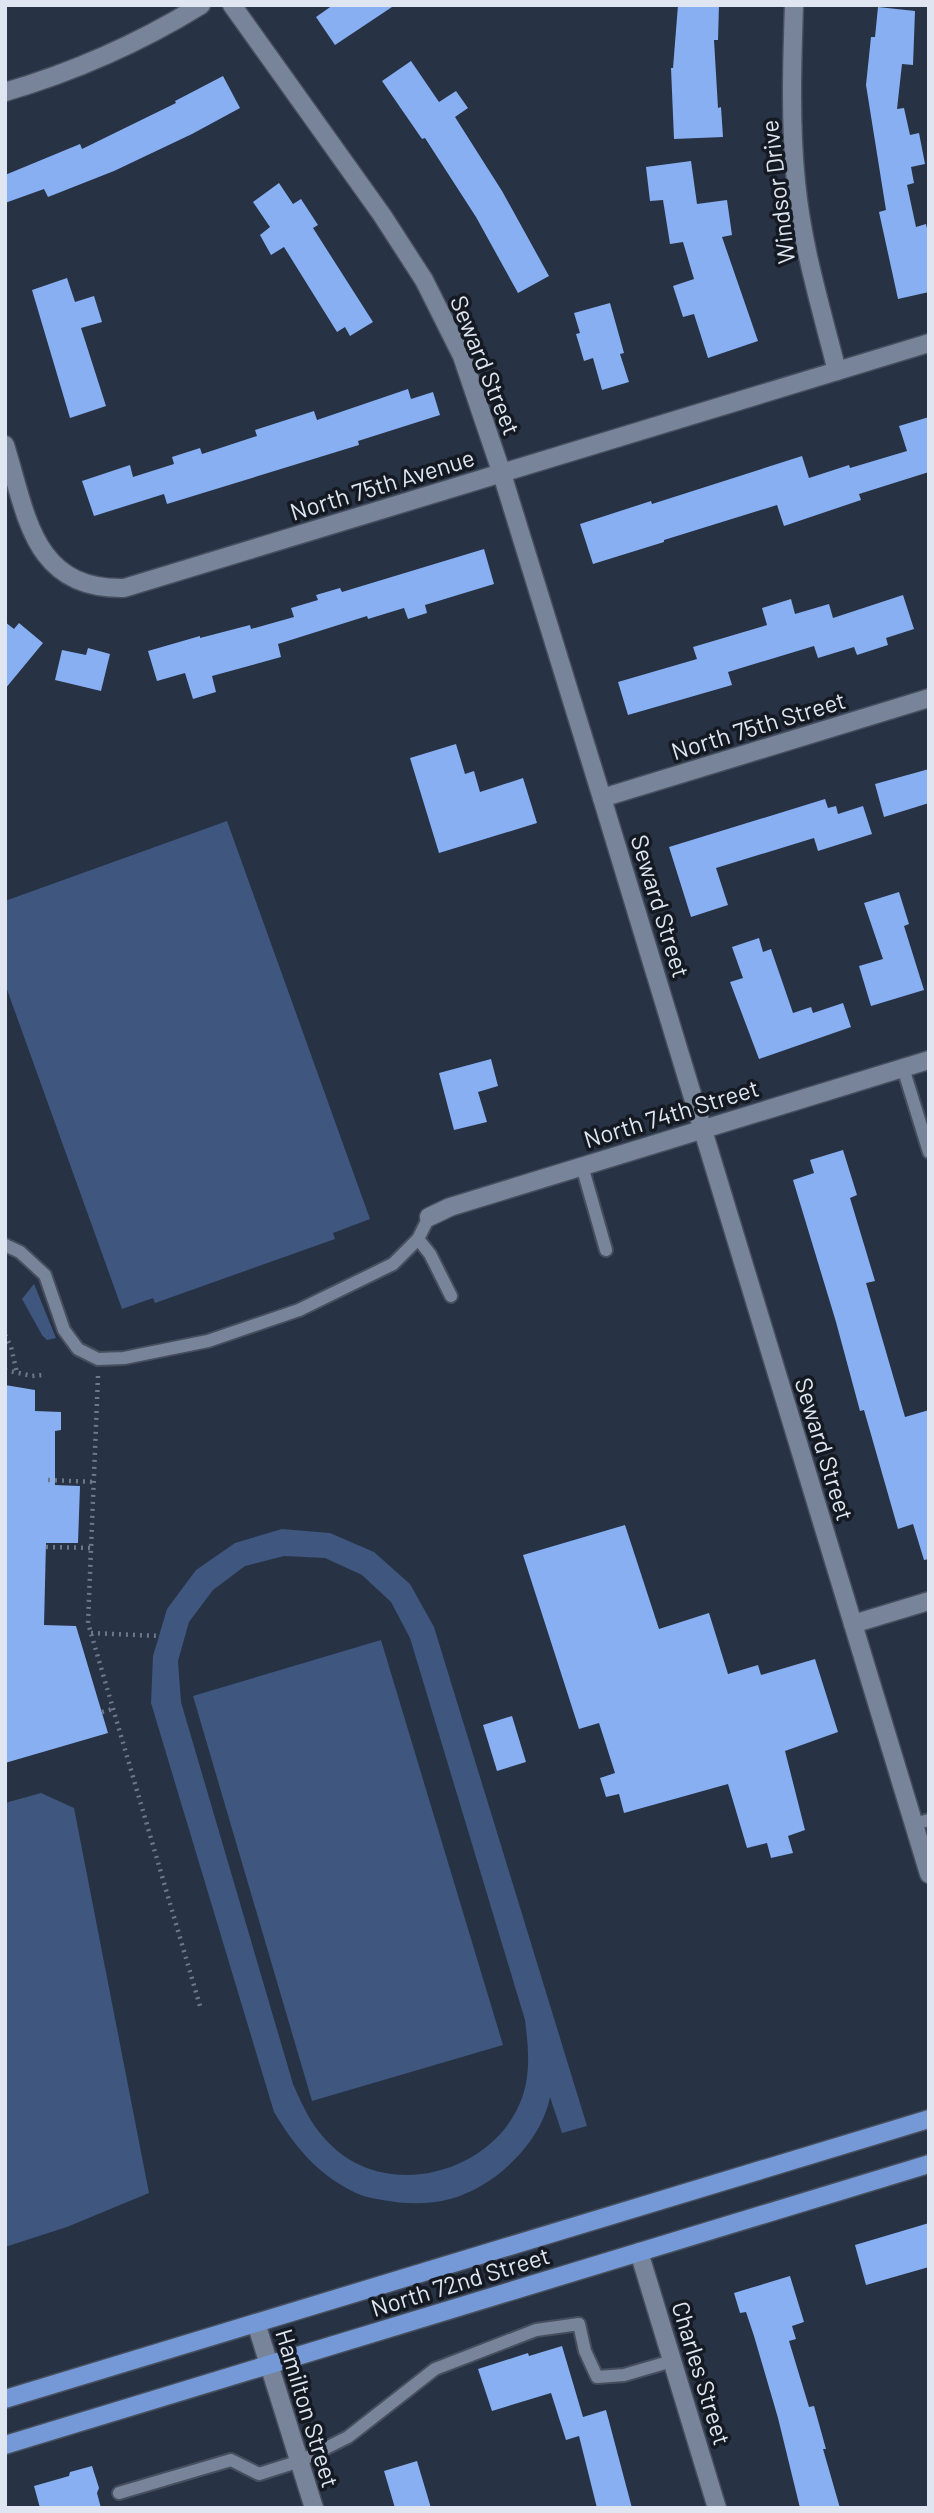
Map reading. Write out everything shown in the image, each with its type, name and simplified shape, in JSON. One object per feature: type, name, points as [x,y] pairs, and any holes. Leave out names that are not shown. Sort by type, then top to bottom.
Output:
[{"type":"main road","name":"North 72nd Street","points":[[5,2399],[929,2119]]},
{"type":"main road","name":"North 72nd Street","points":[[5,2445],[929,2164]]},
{"type":"street","points":[[5,92],[75,69],[145,36],[201,5]]},
{"type":"street","name":"Seward Street","points":[[232,5],[382,215],[424,280],[462,356],[502,474],[602,798],[853,1624],[921,1822],[929,1874]]},
{"type":"street","name":"Windsor Drive","points":[[794,5],[791,93],[796,183],[809,261],[837,371]]},
{"type":"street","name":"North 75th Avenue","points":[[5,445],[31,530],[47,558],[65,575],[88,586],[124,589],[929,343]]},
{"type":"street","name":"North 75th Street","points":[[602,798],[929,698]]},
{"type":"street","name":"North 74th Street","points":[[429,1217],[450,1207],[929,1060]]},
{"type":"street","points":[[853,1624],[929,1601]]},
{"type":"street","name":"Charles Street","points":[[639,2252],[717,2508]]},
{"type":"street","name":"Hamilton Street","points":[[256,2323],[314,2508]]},
{"type":"lane","points":[[903,1068],[929,1152]]},
{"type":"lane","points":[[582,1166],[606,1250]]},
{"type":"lane","points":[[5,1245],[20,1252],[46,1275],[64,1330],[78,1349],[98,1359],[124,1359],[208,1341],[299,1310],[393,1264],[418,1239],[429,1217]]},
{"type":"lane","points":[[418,1239],[430,1254],[451,1296]]},
{"type":"lane","points":[[119,2493],[231,2460],[259,2473],[300,2461],[348,2437],[435,2369],[536,2330],[579,2324],[585,2351],[597,2377],[624,2375],[672,2361]]},
{"type":"path","points":[[5,1335],[11,1347],[17,1373]]},
{"type":"path","points":[[5,1370],[32,1376],[43,1375]]},
{"type":"path","points":[[98,1371],[88,1623],[200,2006]]},
{"type":"path","points":[[47,1480],[94,1482]]},
{"type":"path","points":[[46,1547],[73,1545],[91,1548]]},
{"type":"path","points":[[91,1633],[159,1636]]},
{"type":"path","points":[[102,1712],[113,1709]]},
{"type":"shaded area","points":[[227,821],[370,1219],[333,1233],[335,1239],[155,1303],[153,1298],[122,1309],[5,984],[5,901]]},
{"type":"shaded area","points":[[34,1284],[56,1338],[47,1340],[42,1335],[22,1299]]},
{"type":"shaded area","points":[[282,1529],[330,1533],[374,1552],[410,1584],[434,1627],[587,2126],[562,2133],[550,2097],[537,2131],[514,2161],[483,2184],[450,2199],[407,2203],[356,2193],[319,2169],[290,2137],[274,2112],[151,1703],[153,1656],[167,1609],[196,1570],[235,1543]],"holes":[[[284,1556],[325,1558],[362,1575],[391,1602],[410,1638],[525,2020],[527,2076],[523,2095],[510,2121],[491,2143],[467,2159],[441,2170],[412,2175],[384,2173],[357,2164],[333,2147],[320,2133],[301,2101],[293,2084],[181,1702],[178,1661],[189,1622],[213,1590],[245,1566]]]},
{"type":"shaded area","points":[[381,1640],[503,2045],[312,2101],[193,1696]]},
{"type":"shaded area","points":[[41,1793],[74,1808],[149,2193],[67,2227],[5,2247],[5,1803]]},
{"type":"building","points":[[333,5],[395,5],[335,45],[316,17]]},
{"type":"building","points":[[678,5],[719,5],[718,40],[714,40],[718,108],[721,107],[723,137],[674,139],[671,68]]},
{"type":"building","points":[[878,7],[915,11],[913,65],[902,64],[897,109],[904,108],[910,135],[919,133],[925,164],[911,167],[914,183],[907,185],[916,227],[926,224],[929,237],[929,292],[898,299],[879,212],[886,210],[866,85],[871,37],[875,37]]},
{"type":"building","points":[[411,61],[439,102],[456,91],[468,108],[455,117],[502,191],[549,276],[518,293],[476,217],[425,138],[422,139],[382,81]]},
{"type":"building","points":[[223,76],[240,108],[114,171],[48,197],[44,189],[5,203],[5,175],[80,144],[82,149],[176,103],[175,101]]},
{"type":"building","points":[[691,161],[697,204],[727,200],[732,235],[722,237],[758,341],[708,358],[694,314],[683,317],[673,286],[694,279],[683,242],[670,244],[663,200],[650,201],[646,167]]},
{"type":"building","points":[[279,183],[293,204],[301,199],[318,225],[313,228],[373,322],[350,336],[345,327],[337,332],[284,247],[271,255],[260,235],[270,227],[253,202]]},
{"type":"building","points":[[67,278],[75,302],[94,296],[102,322],[81,328],[106,406],[70,418],[32,290]]},
{"type":"building","points":[[610,303],[624,353],[620,354],[629,382],[602,390],[593,358],[584,361],[576,334],[580,333],[574,313]]},
{"type":"building","points":[[408,389],[411,399],[433,392],[440,415],[358,441],[359,445],[167,504],[164,494],[94,516],[82,481],[130,465],[133,477],[174,464],[172,457],[200,448],[202,454],[257,436],[255,430],[314,411],[317,420]]},
{"type":"building","points":[[929,417],[929,472],[859,494],[861,500],[784,526],[777,505],[593,564],[580,524],[802,456],[809,478],[907,451],[899,426]]},
{"type":"building","points":[[484,549],[494,584],[425,605],[427,613],[408,619],[404,608],[368,619],[367,616],[278,644],[281,657],[212,676],[216,692],[193,699],[185,673],[157,681],[148,651],[200,636],[250,625],[251,629],[294,617],[291,608],[318,600],[316,595],[340,588],[342,592]]},
{"type":"building","points":[[903,595],[914,629],[886,638],[888,645],[857,655],[854,647],[818,658],[814,646],[728,672],[732,685],[628,715],[618,682],[697,659],[693,647],[767,625],[762,608],[791,599],[795,614],[829,604],[833,618]]},
{"type":"building","points":[[5,622],[14,629],[19,623],[43,643],[5,689]]},
{"type":"building","points":[[88,648],[110,654],[101,691],[55,680],[62,650],[86,655]]},
{"type":"building","points":[[456,744],[465,774],[474,771],[480,792],[523,778],[537,823],[439,853],[410,758]]},
{"type":"building","points":[[929,769],[929,803],[884,817],[875,784]]},
{"type":"building","points":[[825,799],[828,808],[836,806],[838,814],[863,806],[872,834],[818,851],[814,838],[716,868],[728,905],[691,917],[669,847]]},
{"type":"building","points":[[899,892],[909,924],[904,926],[924,990],[871,1006],[859,966],[883,959],[864,903]]},
{"type":"building","points":[[759,938],[763,952],[771,949],[793,1013],[811,1007],[813,1013],[843,1003],[851,1027],[759,1059],[730,982],[743,978],[732,947]]},
{"type":"building","points":[[491,1059],[498,1086],[478,1092],[487,1122],[454,1130],[439,1073]]},
{"type":"building","points":[[843,1150],[857,1195],[850,1198],[875,1281],[866,1283],[905,1417],[929,1410],[929,1559],[924,1560],[913,1524],[898,1529],[864,1410],[860,1411],[793,1180],[814,1173],[810,1160]]},
{"type":"building","points":[[5,1385],[35,1390],[35,1411],[61,1412],[61,1430],[55,1431],[55,1485],[80,1486],[78,1543],[46,1543],[44,1625],[76,1626],[108,1733],[5,1763]]},
{"type":"building","points":[[625,1525],[659,1629],[709,1613],[728,1674],[758,1665],[761,1675],[815,1659],[838,1732],[785,1751],[805,1830],[788,1836],[793,1853],[771,1858],[767,1843],[747,1848],[728,1784],[624,1813],[619,1794],[606,1797],[600,1778],[615,1773],[599,1723],[579,1729],[523,1555]]},
{"type":"building","points":[[512,1716],[526,1762],[497,1771],[483,1725]]},
{"type":"building","points":[[929,2223],[929,2267],[866,2285],[855,2245]]},
{"type":"building","points":[[790,2276],[804,2322],[792,2326],[796,2339],[789,2341],[809,2407],[814,2406],[840,2508],[800,2508],[754,2336],[746,2312],[740,2313],[734,2293]]},
{"type":"building","points":[[562,2346],[583,2417],[606,2410],[632,2508],[597,2508],[579,2436],[566,2440],[551,2393],[492,2411],[478,2369],[528,2353],[529,2356]]},
{"type":"building","points":[[417,2461],[431,2508],[395,2508],[384,2471]]},
{"type":"building","points":[[92,2466],[99,2488],[97,2493],[101,2508],[40,2508],[34,2486]]}]
